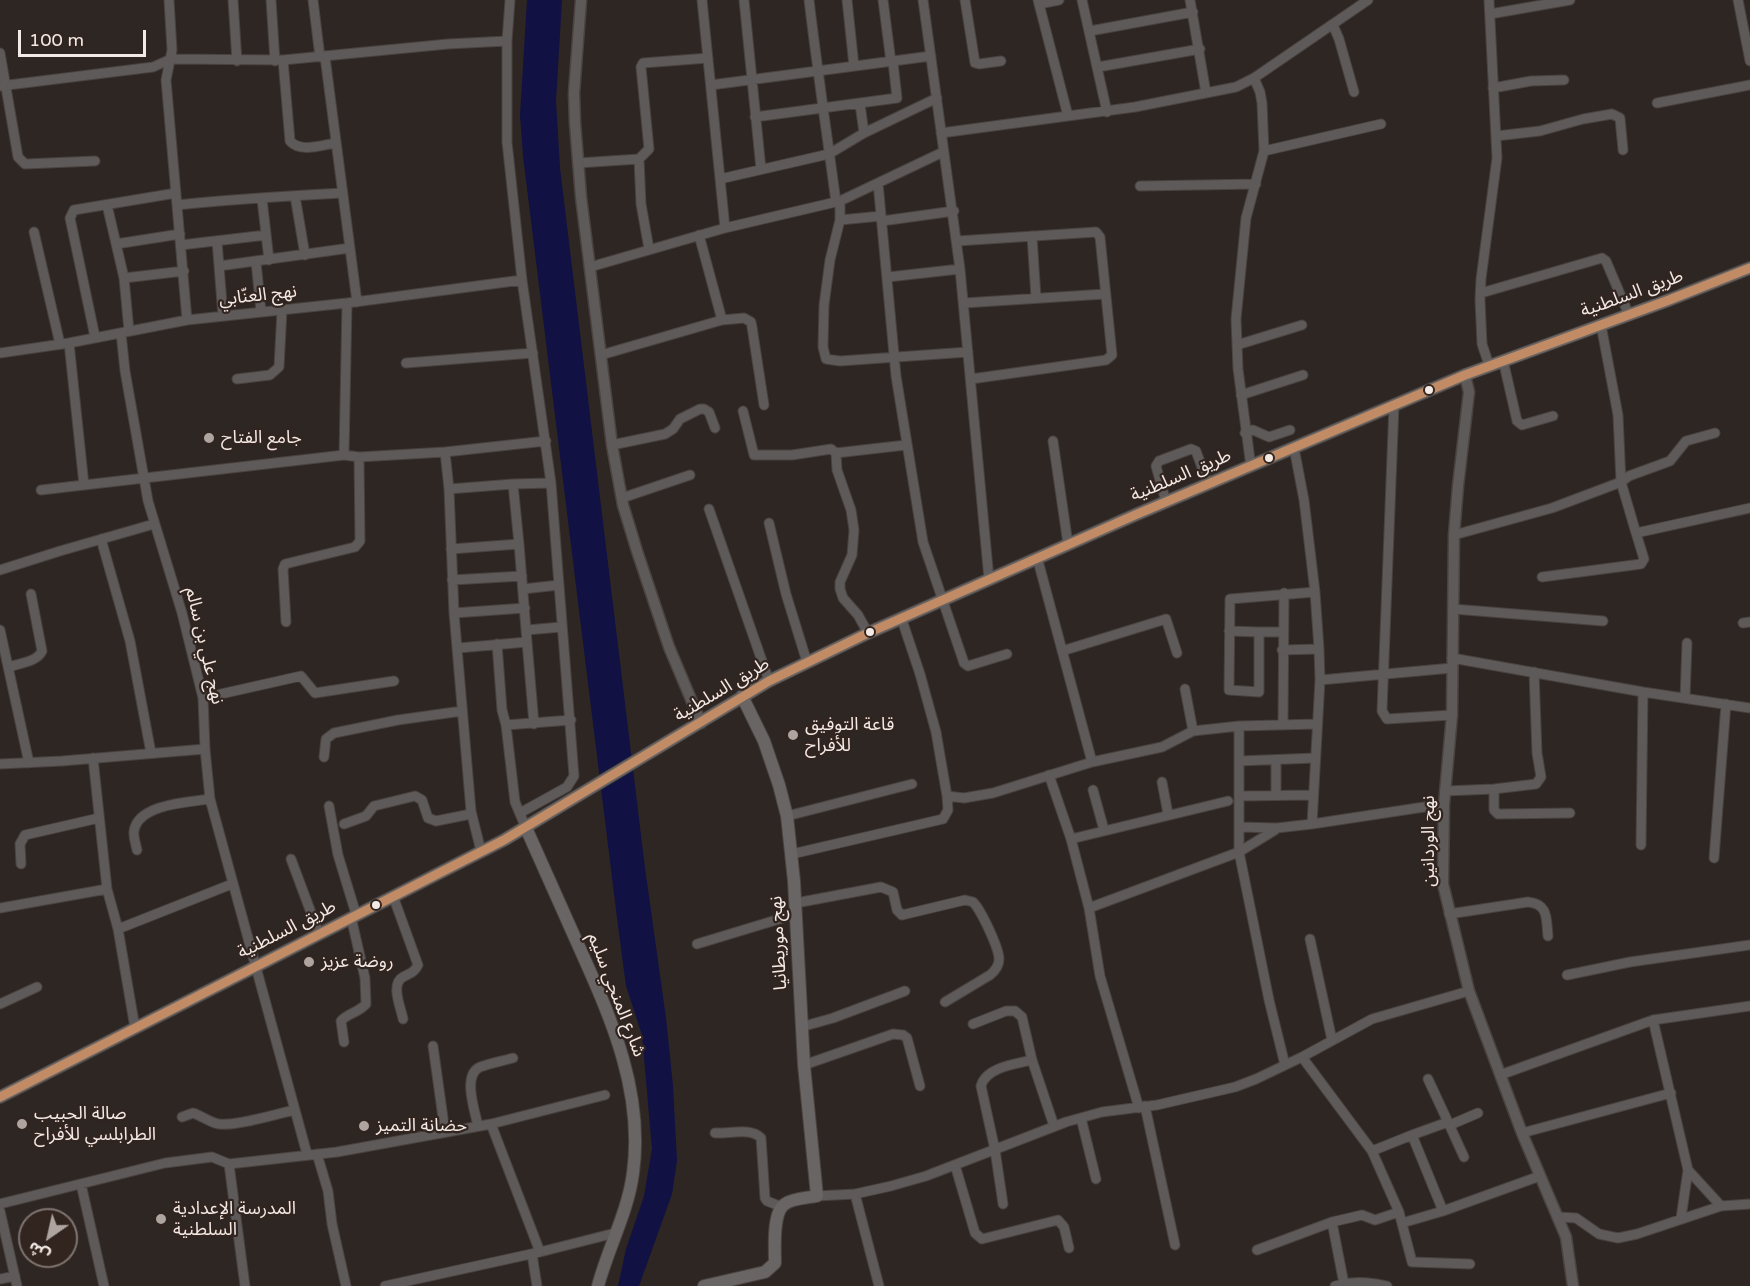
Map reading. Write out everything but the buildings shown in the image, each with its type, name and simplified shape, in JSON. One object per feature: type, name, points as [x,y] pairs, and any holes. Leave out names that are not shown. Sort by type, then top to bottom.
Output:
[{"type":"main road","name":"طريق السلطنية","points":[[0,1097],[526,828],[742,696],[901,617],[1489,365],[1629,315],[1750,268]]},
{"type":"main road","name":"نهج موريطانيا","points":[[742,696],[764,741],[787,816],[796,908],[801,1027],[817,1196]]},
{"type":"main road","name":"شارع المنجي سليم","points":[[526,828],[608,1013],[633,1098],[636,1134],[630,1193],[598,1286]]},
{"type":"main road","points":[[705,1286],[765,1272],[771,1268],[775,1263],[776,1223],[782,1207],[787,1202],[817,1196]]},
{"type":"street","points":[[169,0],[173,40],[166,80],[187,321]]},
{"type":"street","points":[[233,0],[237,61]]},
{"type":"street","points":[[271,0],[290,141],[293,145],[301,147],[336,143]]},
{"type":"street","points":[[313,0],[350,248],[352,302],[344,455]]},
{"type":"street","points":[[510,0],[507,41],[507,142],[522,280],[551,483],[574,776],[571,783],[520,813]]},
{"type":"street","points":[[581,0],[574,93],[578,163],[612,445],[622,498],[669,647],[701,723]]},
{"type":"street","points":[[702,0],[725,228]]},
{"type":"street","points":[[744,0],[760,169]]},
{"type":"street","points":[[809,0],[817,70],[840,220],[830,260],[824,305],[824,355],[831,361],[968,352]]},
{"type":"street","points":[[847,0],[854,66]]},
{"type":"street","points":[[883,0],[897,98],[904,113]]},
{"type":"street","points":[[923,0],[943,152],[954,211],[989,579]]},
{"type":"street","points":[[965,0],[975,63],[1001,61]]},
{"type":"street","points":[[1059,0],[1038,2],[1068,116]]},
{"type":"street","points":[[1082,0],[1107,112]]},
{"type":"street","points":[[1190,0],[1206,93]]},
{"type":"street","points":[[941,133],[1107,112],[1236,87],[1254,78],[1368,0]]},
{"type":"street","points":[[1489,0],[1496,136],[1493,199],[1481,293],[1482,344],[1489,365]]},
{"type":"street","points":[[1490,14],[1570,0]]},
{"type":"street","points":[[1738,0],[1750,62]]},
{"type":"street","points":[[1090,32],[1192,12]]},
{"type":"street","points":[[1333,25],[1354,92]]},
{"type":"street","points":[[3,86],[153,68],[171,59],[279,61],[448,44],[507,41]]},
{"type":"street","points":[[1098,67],[1200,49]]},
{"type":"street","points":[[0,53],[3,86],[18,157],[25,164],[94,161]]},
{"type":"street","points":[[711,86],[931,56]]},
{"type":"street","points":[[578,163],[639,159],[649,149],[640,67],[643,63],[708,58]]},
{"type":"street","points":[[1251,467],[1241,395],[1237,345],[1237,302],[1243,236],[1264,152],[1262,103],[1254,78]]},
{"type":"street","points":[[1494,88],[1531,81],[1564,80]]},
{"type":"street","points":[[1657,103],[1750,85]]},
{"type":"street","points":[[755,117],[897,98]]},
{"type":"street","points":[[720,179],[829,154],[864,133],[937,98]]},
{"type":"street","points":[[860,104],[864,133]]},
{"type":"street","points":[[1496,136],[1540,131],[1612,114],[1620,118],[1623,150]]},
{"type":"street","points":[[1264,152],[1382,124]]},
{"type":"street","points":[[590,267],[725,228],[838,201],[943,152]]},
{"type":"street","points":[[639,159],[641,204],[649,249]]},
{"type":"street","points":[[879,183],[894,358],[923,542],[964,663],[968,666],[1007,654]]},
{"type":"street","points":[[1140,186],[1256,184]]},
{"type":"street","points":[[95,337],[70,218],[74,210],[176,193]]},
{"type":"street","points":[[177,205],[244,198],[342,193]]},
{"type":"street","points":[[295,196],[304,255]]},
{"type":"street","points":[[262,198],[269,260]]},
{"type":"street","name":"نهج علي بن سالم","points":[[107,205],[124,278],[125,371],[143,477],[154,524],[182,613],[203,698],[210,799],[295,1110],[328,1191],[332,1224],[346,1286]]},
{"type":"street","points":[[840,220],[882,219],[954,211]]},
{"type":"street","points":[[34,232],[65,343],[84,485]]},
{"type":"street","points":[[957,241],[1096,232],[1100,237],[1112,355],[1106,360],[971,379]]},
{"type":"street","points":[[116,244],[180,234]]},
{"type":"street","points":[[181,245],[266,235]]},
{"type":"street","points":[[699,235],[722,320]]},
{"type":"street","points":[[1032,236],[1036,298]]},
{"type":"street","points":[[217,241],[223,316]]},
{"type":"street","points":[[219,266],[350,248]]},
{"type":"street","points":[[1481,293],[1602,258],[1606,261],[1629,315]]},
{"type":"street","points":[[256,262],[261,311]]},
{"type":"street","points":[[888,277],[960,269]]},
{"type":"street","points":[[124,278],[184,271]]},
{"type":"street","name":"نهج العنّابي","points":[[0,353],[187,321],[522,280]]},
{"type":"street","points":[[964,303],[1105,294]]},
{"type":"street","points":[[237,379],[270,375],[279,367],[282,310]]},
{"type":"street","points":[[602,355],[722,320],[744,318],[751,322],[764,405]]},
{"type":"street","points":[[1237,345],[1302,325]]},
{"type":"street","points":[[1542,577],[1641,564],[1644,559],[1621,482],[1618,415],[1601,325]]},
{"type":"street","points":[[406,363],[533,352]]},
{"type":"street","points":[[1503,360],[1517,421],[1522,425],[1553,416]]},
{"type":"street","points":[[1241,395],[1303,375]]},
{"type":"street","name":"نهج الوردانين","points":[[1465,375],[1469,392],[1454,536],[1452,715],[1444,804],[1443,884],[1469,991],[1522,1133],[1566,1237],[1573,1286]]},
{"type":"street","points":[[1394,405],[1382,711],[1387,719],[1452,715]]},
{"type":"street","points":[[612,445],[665,434],[673,429],[680,419],[699,409],[709,412],[715,428]]},
{"type":"street","points":[[743,411],[754,455],[792,455],[831,449],[836,453],[906,445]]},
{"type":"street","points":[[1245,433],[1253,430],[1269,437],[1290,430]]},
{"type":"street","points":[[1454,536],[1552,508],[1621,482],[1629,476],[1670,461],[1686,441],[1715,433]]},
{"type":"street","points":[[41,490],[344,455],[358,457],[446,453],[546,441]]},
{"type":"street","points":[[1053,441],[1068,544]]},
{"type":"street","points":[[1294,448],[1304,500],[1319,649],[1320,680],[1312,824]]},
{"type":"street","points":[[1166,502],[1155,466],[1159,461],[1191,449],[1196,451],[1208,484]]},
{"type":"street","points":[[446,453],[454,613],[471,814],[481,851]]},
{"type":"street","points":[[836,453],[837,470],[854,530],[852,555],[840,582],[840,589],[843,598],[858,615],[868,633]]},
{"type":"street","points":[[286,622],[283,569],[285,564],[355,547],[360,542],[358,457]]},
{"type":"street","points":[[622,498],[690,475]]},
{"type":"street","points":[[449,489],[551,483]]},
{"type":"street","points":[[513,484],[534,724]]},
{"type":"street","points":[[709,508],[769,681]]},
{"type":"street","points":[[1636,533],[1750,508]]},
{"type":"street","points":[[769,523],[786,594],[807,662]]},
{"type":"street","points":[[0,570],[154,524]]},
{"type":"street","points":[[101,539],[130,641],[151,753]]},
{"type":"street","points":[[451,549],[519,544]]},
{"type":"street","points":[[1037,557],[1092,762]]},
{"type":"street","points":[[452,580],[522,576]]},
{"type":"street","points":[[523,589],[559,585]]},
{"type":"street","points":[[1259,632],[1260,692],[1228,690],[1230,599],[1315,592]]},
{"type":"street","points":[[1283,725],[1284,593]]},
{"type":"street","points":[[9,667],[35,659],[42,651],[32,594]]},
{"type":"street","points":[[454,613],[525,608]]},
{"type":"street","points":[[1453,609],[1603,621]]},
{"type":"street","points":[[792,854],[943,819],[948,810],[936,732],[901,617]]},
{"type":"street","points":[[1062,651],[1167,619],[1177,653]]},
{"type":"street","points":[[527,630],[561,627]]},
{"type":"street","points":[[0,630],[29,763]]},
{"type":"street","points":[[1229,632],[1283,632]]},
{"type":"street","points":[[458,648],[527,642]]},
{"type":"street","points":[[1685,698],[1687,643]]},
{"type":"street","points":[[497,644],[502,710],[506,725],[515,802],[526,828]]},
{"type":"street","points":[[1282,650],[1319,649]]},
{"type":"street","points":[[1320,680],[1452,663],[1534,672],[1643,692],[1750,708]]},
{"type":"street","points":[[1445,791],[1536,784],[1541,777],[1534,672]]},
{"type":"street","points":[[203,698],[301,676],[315,693],[394,681]]},
{"type":"street","points":[[1185,689],[1193,731]]},
{"type":"street","points":[[1641,845],[1643,692]]},
{"type":"street","points":[[1714,858],[1726,704]]},
{"type":"street","points":[[324,757],[326,739],[334,734],[398,720],[462,711]]},
{"type":"street","points":[[506,725],[571,720]]},
{"type":"street","points":[[947,796],[964,798],[993,793],[1092,762],[1162,747],[1193,731],[1239,726],[1317,724]]},
{"type":"street","points":[[1239,726],[1239,852],[1269,1000],[1285,1065]]},
{"type":"street","points":[[0,764],[205,749]]},
{"type":"street","points":[[93,758],[107,889],[118,929],[135,1028]]},
{"type":"street","points":[[1239,761],[1315,759]]},
{"type":"street","points":[[1276,760],[1276,795]]},
{"type":"street","points":[[1049,775],[1071,839],[1089,908],[1100,976],[1142,1107],[1175,1245]]},
{"type":"street","points":[[1162,782],[1168,814]]},
{"type":"street","points":[[787,816],[912,784]]},
{"type":"street","points":[[1494,789],[1494,810],[1498,814],[1519,816],[1570,813]]},
{"type":"street","points":[[1093,790],[1104,830]]},
{"type":"street","points":[[1240,796],[1313,795]]},
{"type":"street","points":[[344,824],[366,816],[374,806],[415,796],[422,800],[428,818],[435,821],[471,814]]},
{"type":"street","points":[[137,850],[134,832],[137,824],[153,809],[210,799]]},
{"type":"street","points":[[1071,839],[1228,801]]},
{"type":"street","points":[[1240,827],[1280,828],[1444,804]]},
{"type":"street","points":[[329,806],[365,978],[366,1005],[359,1012],[345,1016],[341,1021],[344,1042]]},
{"type":"street","points":[[21,864],[20,844],[26,835],[99,818]]},
{"type":"street","points":[[1089,908],[1239,852],[1280,828]]},
{"type":"street","points":[[291,859],[319,934]]},
{"type":"street","points":[[118,929],[232,884]]},
{"type":"street","points":[[697,944],[796,908],[881,887],[892,892],[897,910],[902,915],[965,900],[973,902],[995,946],[999,962],[996,970],[990,975],[945,1002]]},
{"type":"street","points":[[0,908],[107,889]]},
{"type":"street","points":[[393,896],[418,965],[414,972],[400,978],[397,982],[403,1019]]},
{"type":"street","points":[[1449,914],[1536,902],[1545,913],[1548,936]]},
{"type":"street","points":[[1310,939],[1332,1040]]},
{"type":"street","points":[[1567,975],[1630,962],[1750,945]]},
{"type":"street","points":[[0,1004],[37,987]]},
{"type":"street","points":[[817,1196],[855,1194],[917,1179],[1054,1126],[1102,1112],[1142,1107],[1235,1087],[1302,1057],[1387,1014],[1469,991]]},
{"type":"street","points":[[801,1027],[905,992]]},
{"type":"street","points":[[1500,1075],[1653,1020],[1750,1006]]},
{"type":"street","points":[[973,1024],[1006,1011],[1015,1011],[1022,1017],[1032,1060],[1054,1126]]},
{"type":"street","points":[[1653,1020],[1688,1170],[1681,1218]]},
{"type":"street","points":[[804,1065],[898,1034],[907,1038],[920,1086]]},
{"type":"street","points":[[433,1046],[445,1132]]},
{"type":"street","points":[[1302,1057],[1372,1151],[1399,1212],[1412,1262],[1470,1264]]},
{"type":"street","points":[[478,1126],[471,1075],[480,1067],[513,1058]]},
{"type":"street","points":[[1003,1204],[995,1150],[981,1092],[982,1081],[993,1071],[1032,1060]]},
{"type":"street","points":[[1428,1079],[1464,1157]]},
{"type":"street","points":[[1522,1133],[1671,1094]]},
{"type":"street","points":[[0,1204],[165,1163],[212,1157],[229,1164],[366,1147],[491,1124],[605,1095]]},
{"type":"street","points":[[182,1117],[193,1113],[204,1116],[216,1124],[228,1125],[295,1110]]},
{"type":"street","points":[[1372,1151],[1478,1113]]},
{"type":"street","points":[[1081,1118],[1096,1179]]},
{"type":"street","points":[[491,1124],[536,1253],[537,1286]]},
{"type":"street","points":[[715,1132],[758,1134],[761,1138],[765,1198],[782,1207]]},
{"type":"street","points":[[1412,1135],[1443,1211]]},
{"type":"street","points":[[229,1164],[245,1286]]},
{"type":"street","points":[[956,1165],[975,1233],[979,1238],[1058,1220],[1064,1227],[1069,1248]]},
{"type":"street","points":[[1688,1170],[1721,1206]]},
{"type":"street","points":[[1402,1223],[1443,1211],[1540,1176]]},
{"type":"street","points":[[81,1184],[104,1286]]},
{"type":"street","points":[[855,1194],[879,1286]]},
{"type":"street","points":[[1558,1217],[1576,1218],[1599,1234],[1618,1238],[1637,1234],[1721,1206],[1750,1204]]},
{"type":"street","points":[[0,1211],[16,1281],[0,1279]]},
{"type":"street","points":[[1257,1250],[1332,1222],[1362,1215],[1375,1220],[1399,1212]]},
{"type":"street","points":[[1332,1222],[1340,1285],[1357,1281],[1368,1285],[1387,1286]]},
{"type":"street","points":[[385,1286],[411,1283],[615,1233]]},
{"type":"shaded area","points":[[527,0],[562,0],[556,101],[560,168],[673,1086],[677,1161],[672,1194],[639,1286],[618,1286],[626,1249],[644,1196],[652,1149],[642,1035],[626,986],[617,918],[523,156],[520,115]]},
{"type":"transit line","points":[[0,1097],[504,840],[769,681],[868,633],[1135,515],[1465,375],[1750,268]]},
{"type":"place","name":"جامع الفتاح","points":[[209,438]]},
{"type":"place","name":"قاعة التوفيق للأفراح","points":[[793,735]]},
{"type":"place","name":"روضة عزيز","points":[[309,962]]},
{"type":"place","name":"صالة الحبيب الطرابلسي للأفراح","points":[[22,1124]]},
{"type":"place","name":"حضانة التميز","points":[[364,1126]]},
{"type":"place","name":"المدرسة الإعدادية السلطنية","points":[[161,1219]]}]
